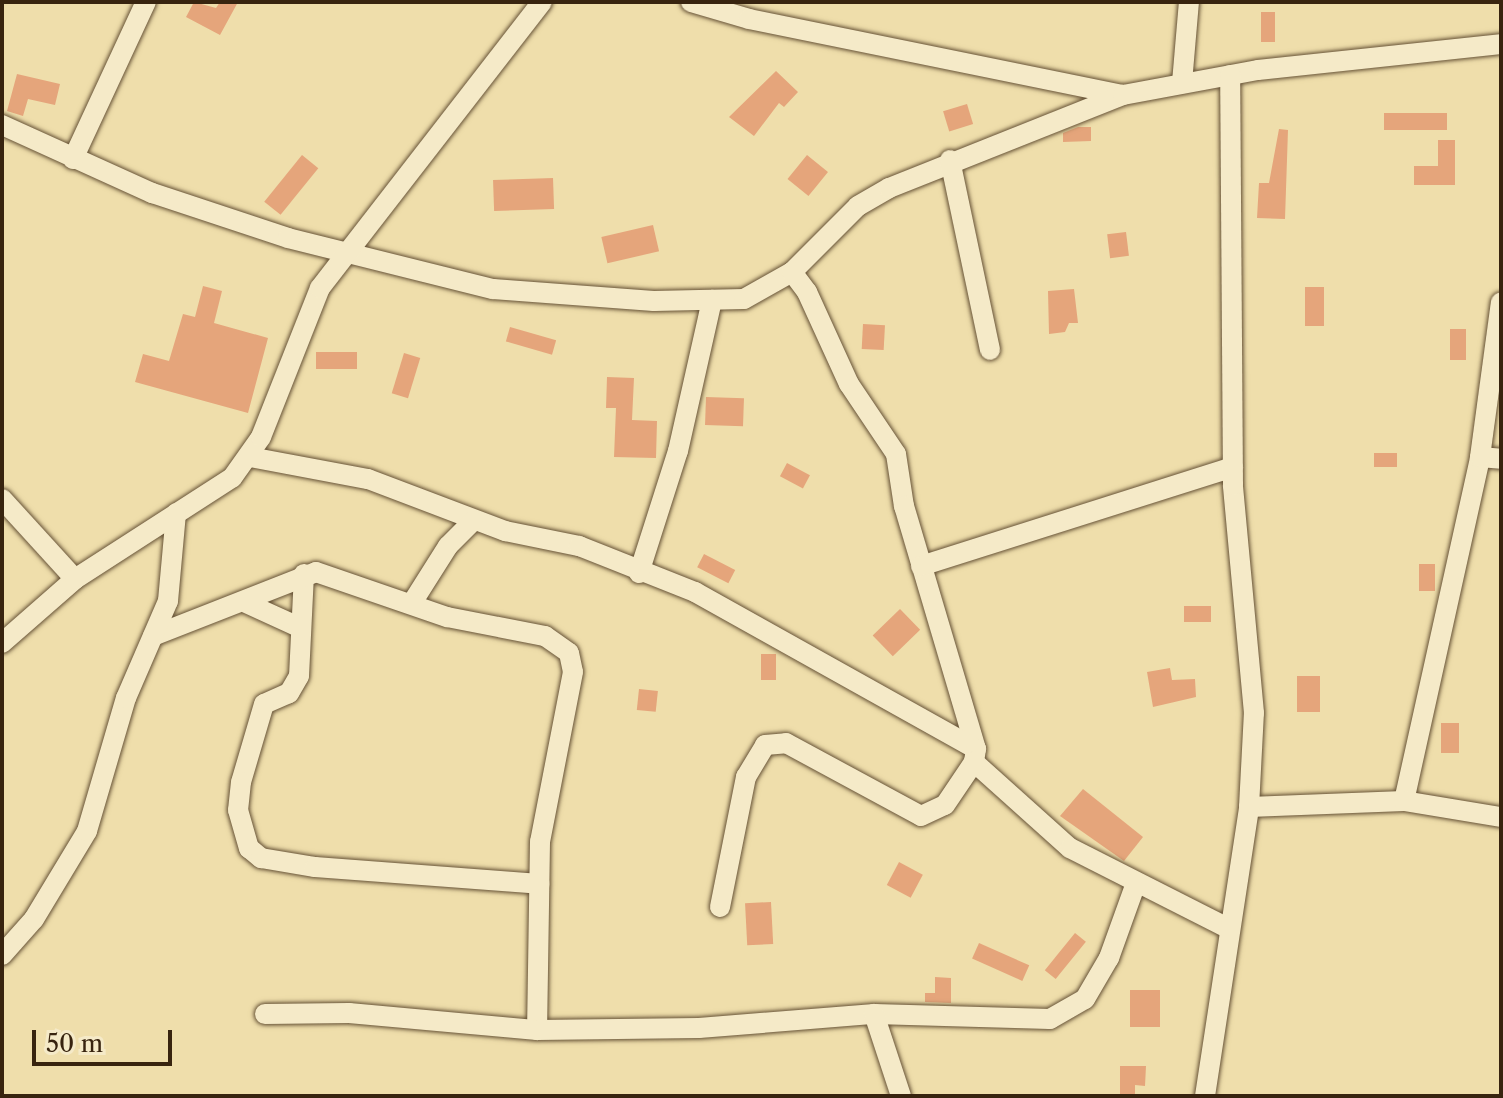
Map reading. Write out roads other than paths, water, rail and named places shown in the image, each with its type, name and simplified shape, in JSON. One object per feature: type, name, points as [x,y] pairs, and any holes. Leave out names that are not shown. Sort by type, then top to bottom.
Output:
[{"type":"street","points":[[73,159],[146,2]]},
{"type":"street","points":[[2,643],[75,579],[232,478],[250,457],[302,326],[344,253],[542,2]]},
{"type":"street","points":[[691,2],[749,19],[1123,95]]},
{"type":"street","points":[[1182,83],[1189,2]]},
{"type":"street","points":[[2,125],[152,193],[344,253],[493,289],[744,299],[792,272],[858,206],[950,160],[1123,95],[1230,75],[1501,44]]},
{"type":"street","points":[[1205,1096],[1249,807],[1254,713],[1233,467],[1230,75]]},
{"type":"street","points":[[950,160],[990,350]]},
{"type":"street","points":[[720,907],[746,777],[765,745],[786,743],[921,816],[945,805],[975,755],[921,566],[896,454],[849,384],[807,292],[792,272]]},
{"type":"street","points":[[639,573],[678,451],[712,300]]},
{"type":"street","points":[[1404,801],[1480,457],[1501,302]]},
{"type":"street","points":[[250,457],[368,479],[473,521],[579,546],[639,573],[695,592],[975,755],[1044,829],[1136,883],[1230,929]]},
{"type":"street","points":[[1480,457],[1501,459]]},
{"type":"street","points":[[921,566],[1233,467]]},
{"type":"street","points":[[2,499],[75,579]]},
{"type":"street","points":[[2,955],[34,919],[87,831],[126,698],[172,582],[176,513]]},
{"type":"street","points":[[412,603],[448,546],[473,521]]},
{"type":"street","points":[[153,636],[246,603],[304,574],[328,574],[447,617],[545,636],[569,653],[573,672],[545,801],[539,884],[537,1030]]},
{"type":"street","points":[[304,574],[295,687],[264,704],[249,745],[238,810],[249,848],[261,858],[315,867],[539,884]]},
{"type":"street","points":[[246,603],[301,628]]},
{"type":"street","points":[[1249,807],[1404,801],[1501,817]]},
{"type":"street","points":[[265,1014],[349,1013],[537,1030],[699,1028],[874,1014],[1018,1020],[1065,1014],[1085,999],[1109,958],[1136,883]]},
{"type":"street","points":[[874,1014],[901,1096]]}]
